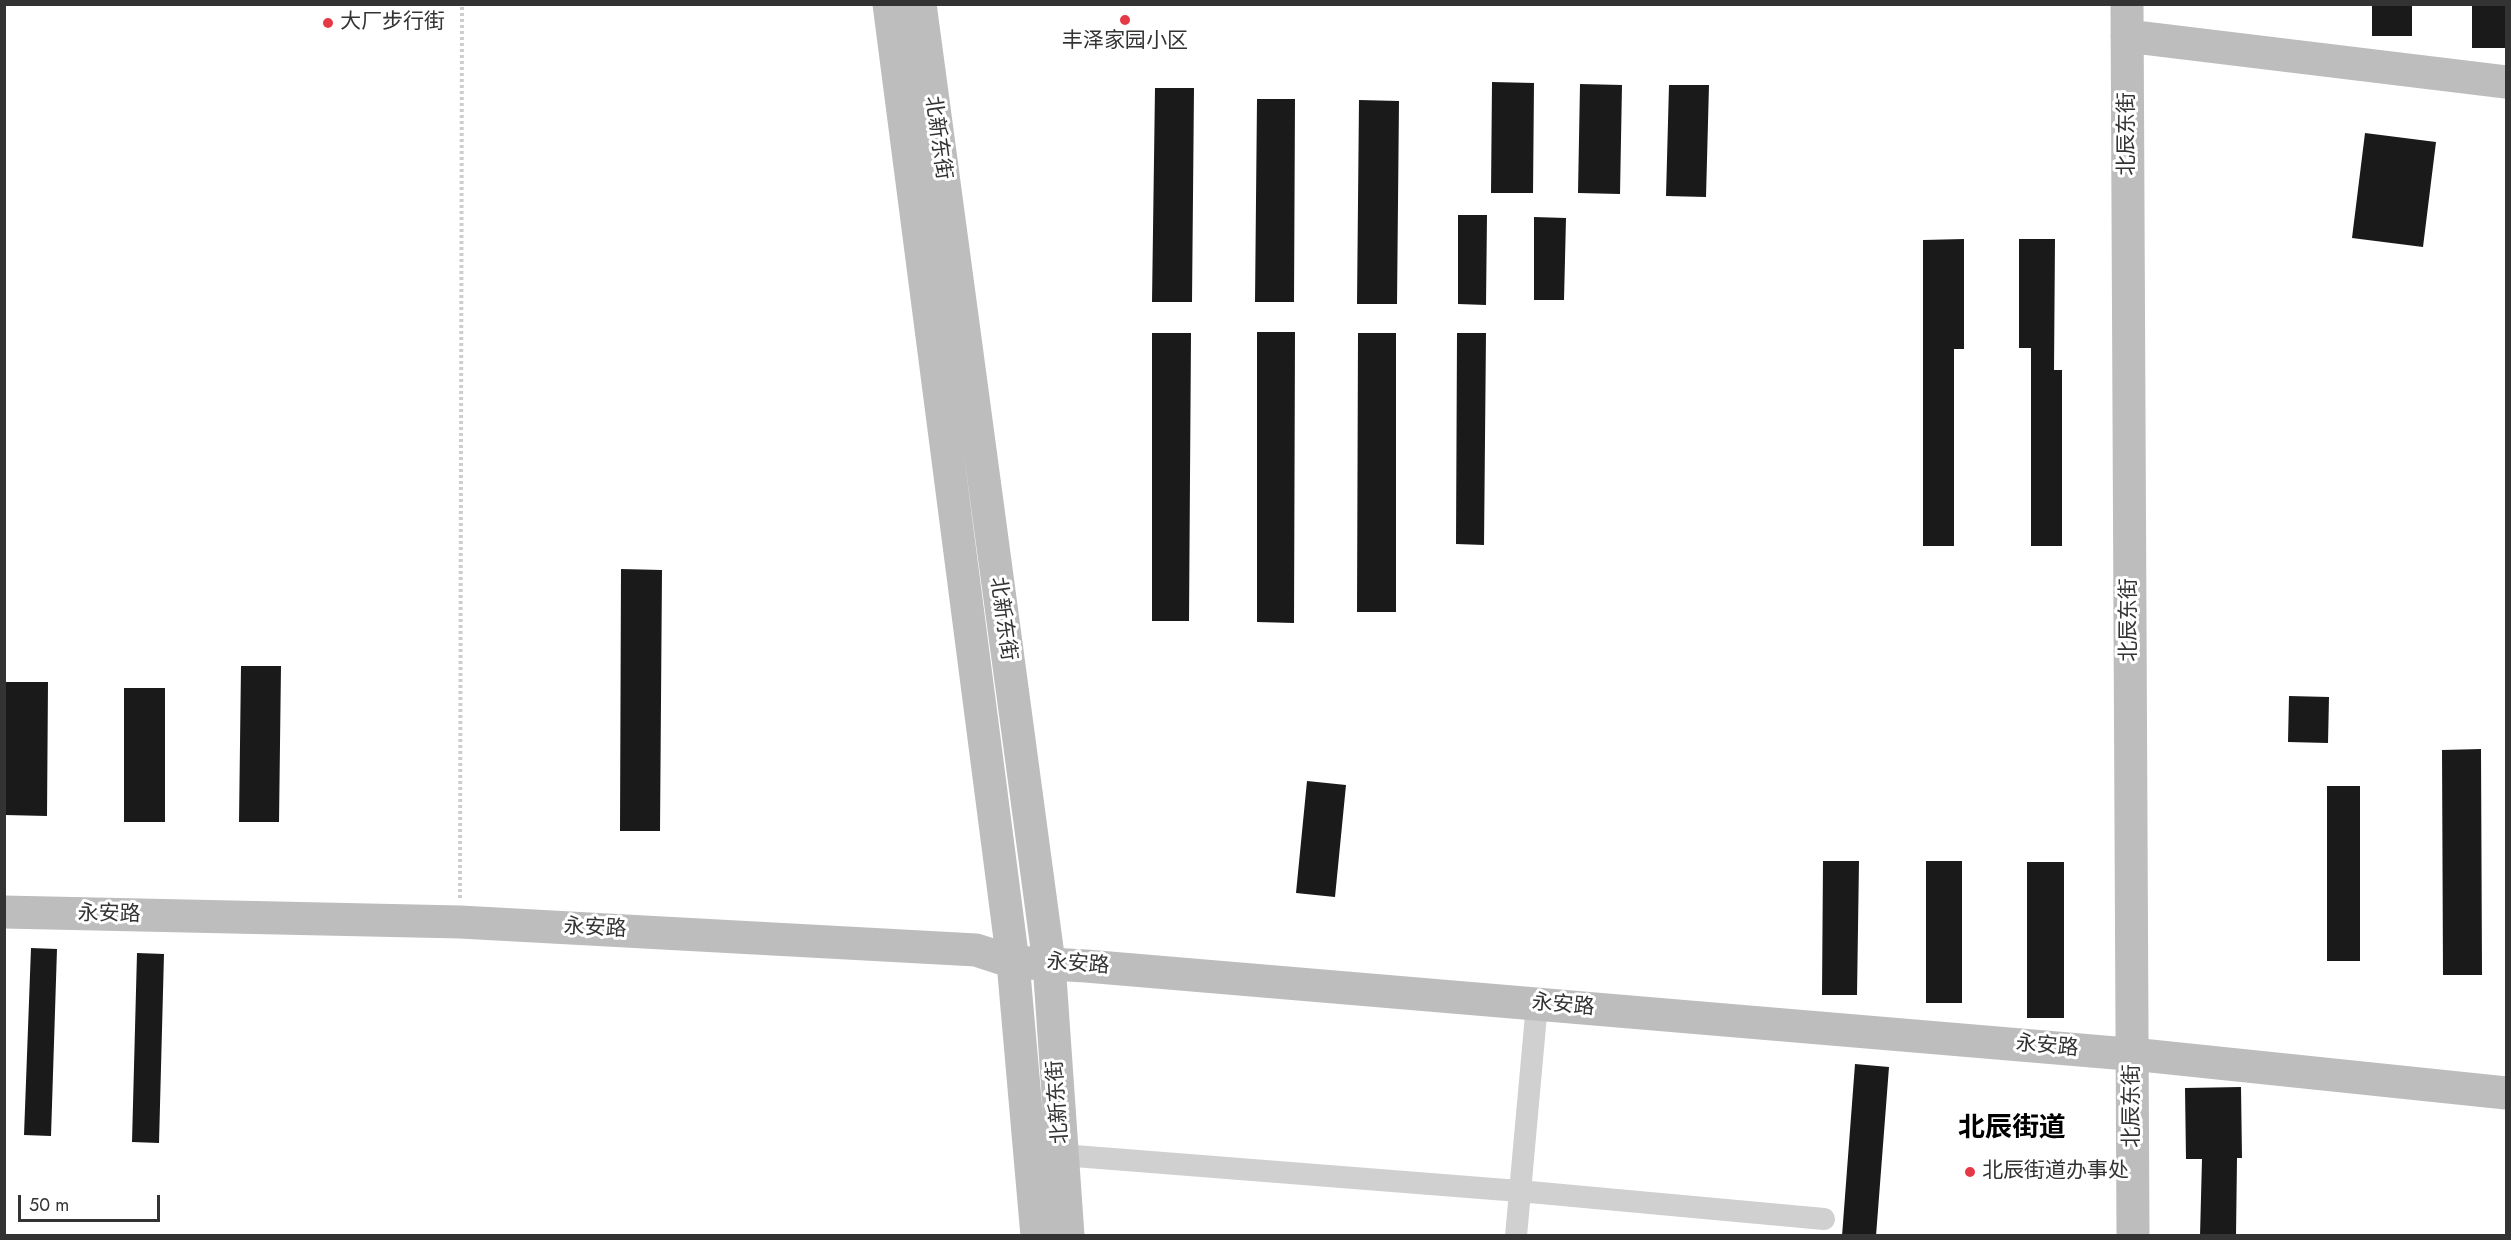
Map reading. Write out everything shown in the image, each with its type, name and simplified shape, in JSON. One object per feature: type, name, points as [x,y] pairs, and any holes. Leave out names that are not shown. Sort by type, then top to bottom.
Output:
[{"type":"main road","name":"北新东街","points":[[889,4],[1049,963],[1068,1236]]},
{"type":"main road","name":"北新东街","points":[[920,4],[1013,962],[1037,1236]]},
{"type":"main road","name":"北辰东街","points":[[2127,4],[2142,1055],[2154,1236]]},
{"type":"main road","name":"北辰东街","points":[[2133,1236],[2142,1055],[2150,4]]},
{"type":"main road","points":[[2127,36],[2506,82]]},
{"type":"main road","name":"永安路","points":[[4,912],[460,922],[976,950],[1013,962],[1049,963],[2142,1055],[2506,1094]]},
{"type":"street","points":[[1516,1236],[1537,1004]]},
{"type":"street","points":[[1062,1155],[1519,1191],[1824,1219]]},
{"type":"path","points":[[460,922],[462,4]]},
{"type":"building","points":[[2372,4],[2412,4],[2412,36],[2372,36]]},
{"type":"building","points":[[2472,4],[2506,4],[2506,48],[2472,48]]},
{"type":"building","points":[[1492,82],[1534,83],[1533,193],[1491,193]]},
{"type":"building","points":[[1580,84],[1622,85],[1620,194],[1578,193]]},
{"type":"building","points":[[1669,85],[1709,85],[1706,197],[1666,196]]},
{"type":"building","points":[[1155,88],[1194,88],[1192,302],[1152,302]]},
{"type":"building","points":[[1257,99],[1295,99],[1294,302],[1255,302]]},
{"type":"building","points":[[1359,100],[1399,101],[1397,304],[1357,304]]},
{"type":"building","points":[[2365,133],[2436,142],[2423,247],[2352,238]]},
{"type":"building","points":[[1458,215],[1487,215],[1486,305],[1458,304]]},
{"type":"building","points":[[1534,217],[1566,218],[1564,300],[1534,300]]},
{"type":"building","points":[[1964,239],[1964,349],[1954,349],[1954,546],[1923,546],[1923,240]]},
{"type":"building","points":[[2019,239],[2055,239],[2054,370],[2062,370],[2062,546],[2031,546],[2031,348],[2019,348]]},
{"type":"building","points":[[1257,332],[1295,332],[1294,623],[1257,622]]},
{"type":"building","points":[[1152,333],[1191,333],[1189,621],[1152,621]]},
{"type":"building","points":[[1358,333],[1396,333],[1396,612],[1357,612]]},
{"type":"building","points":[[1457,333],[1486,333],[1484,545],[1456,544]]},
{"type":"building","points":[[621,569],[662,570],[660,831],[620,831]]},
{"type":"building","points":[[241,666],[281,666],[279,822],[239,822]]},
{"type":"building","points":[[5,682],[48,682],[47,816],[5,815]]},
{"type":"building","points":[[124,688],[165,688],[165,822],[124,822]]},
{"type":"building","points":[[2289,696],[2329,697],[2328,743],[2288,742]]},
{"type":"building","points":[[2481,749],[2482,975],[2443,975],[2442,750]]},
{"type":"building","points":[[1307,781],[1346,785],[1335,897],[1296,893]]},
{"type":"building","points":[[2327,786],[2360,786],[2360,961],[2327,961]]},
{"type":"building","points":[[1823,861],[1859,861],[1857,995],[1822,995]]},
{"type":"building","points":[[1926,861],[1962,861],[1962,1003],[1926,1003]]},
{"type":"building","points":[[2027,862],[2064,862],[2064,1018],[2027,1018]]},
{"type":"building","points":[[31,948],[57,949],[51,1136],[24,1135]]},
{"type":"building","points":[[137,953],[164,954],[159,1143],[132,1142]]},
{"type":"building","points":[[1855,1064],[1889,1067],[1876,1236],[1842,1236]]},
{"type":"building","points":[[2241,1087],[2242,1158],[2237,1158],[2236,1236],[2200,1236],[2202,1159],[2186,1159],[2185,1088]]},
{"type":"place","name":"丰泽家园小区","points":[[1125,20]]},
{"type":"place","name":"大厂步行街","points":[[328,23]]},
{"type":"place","name":"北辰街道办事处","points":[[1970,1172]]},
{"type":"district","name":"北辰街道","points":[[2012,1129]]}]
